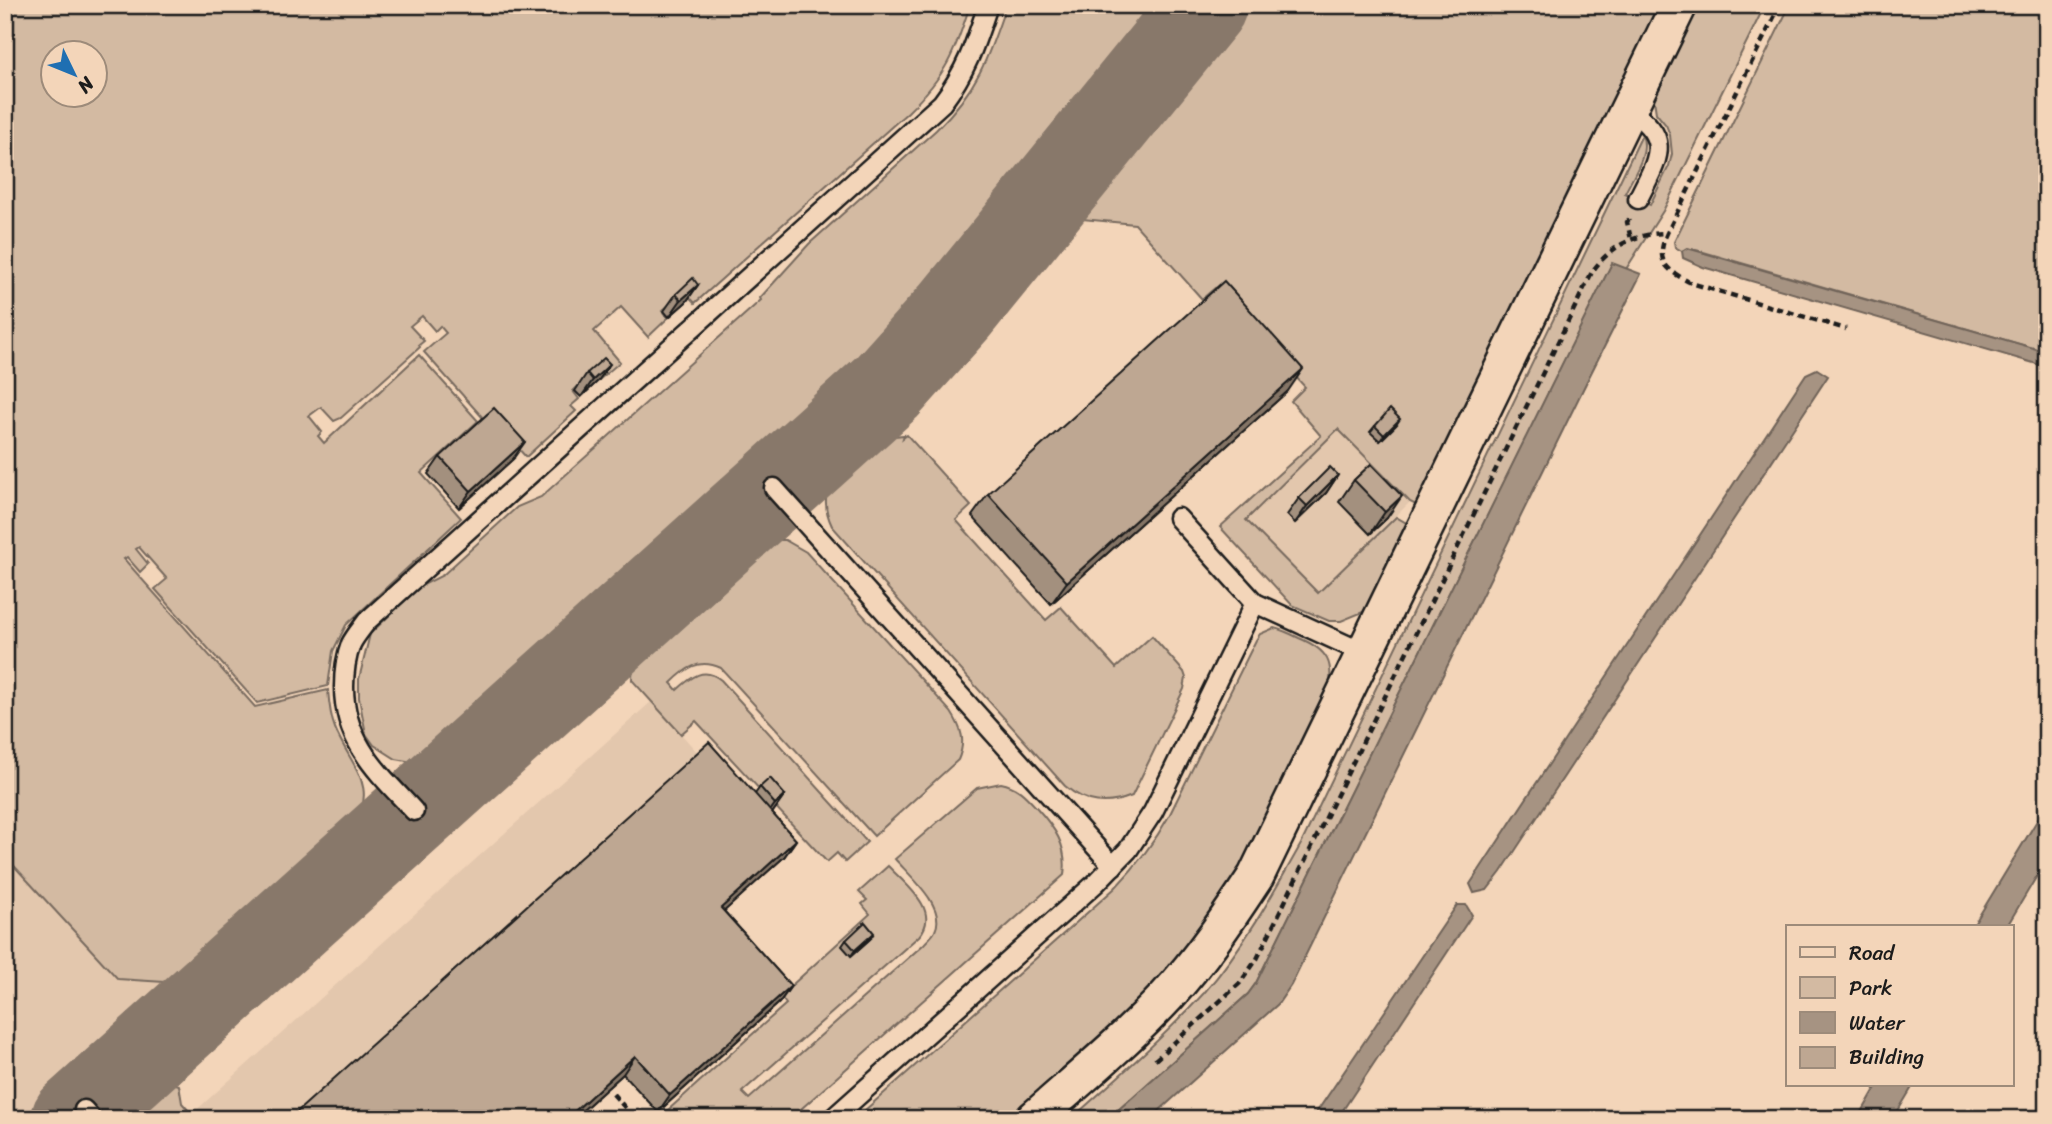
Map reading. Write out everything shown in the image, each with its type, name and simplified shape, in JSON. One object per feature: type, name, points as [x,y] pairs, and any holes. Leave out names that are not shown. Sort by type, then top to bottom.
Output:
[{"type":"street","points":[[1034,1119],[1168,995],[1229,917],[1256,876],[1679,5]]},
{"type":"lane","points":[[414,811],[359,747],[348,724],[344,700],[344,672],[351,644],[367,621],[942,103],[960,79],[972,55],[988,5]]},
{"type":"lane","points":[[1628,109],[1644,119],[1652,129],[1658,138],[1660,149],[1639,199]]},
{"type":"lane","points":[[774,488],[1113,866]]},
{"type":"lane","points":[[1178,518],[1255,603],[1364,653]]},
{"type":"lane","points":[[832,1119],[1128,850],[1153,812],[1255,603]]},
{"type":"path","points":[[1780,5],[1664,240],[1661,258],[1676,275],[1691,283],[1846,329]]},
{"type":"path","points":[[613,1094],[634,1118]]},
{"type":"shaded area","points":[[1338,429],[1410,502],[1318,593],[1246,520]]},
{"type":"shaded area","points":[[652,701],[697,752],[296,1119],[196,1119],[192,1114]]},
{"type":"shaded area","points":[[5,856],[118,979],[180,983],[29,1119],[5,1119]]},
{"type":"green space","points":[[5,5],[970,5],[947,63],[921,99],[695,303],[684,291],[662,311],[668,318],[648,337],[621,307],[594,331],[620,362],[599,380],[592,373],[573,391],[579,399],[571,406],[576,411],[526,457],[487,414],[483,418],[424,352],[446,333],[440,326],[435,331],[422,316],[410,326],[424,341],[420,347],[341,418],[334,421],[321,407],[309,416],[322,432],[318,436],[324,443],[419,355],[478,421],[421,473],[461,518],[346,625],[333,651],[328,686],[257,703],[155,589],[167,579],[139,547],[136,549],[148,564],[140,572],[127,557],[124,559],[255,707],[328,690],[333,723],[360,776],[364,800],[353,829],[180,983],[118,979],[5,856]]},
{"type":"green space","points":[[1006,5],[1169,5],[914,315],[864,370],[440,750],[412,762],[396,759],[374,745],[366,734],[359,698],[359,679],[370,634],[419,587],[443,575],[517,507],[541,497],[761,300],[809,244],[936,130],[962,101],[980,73]]},
{"type":"green space","points":[[1243,5],[1660,5],[1418,506],[1410,502],[1338,429],[1246,520],[1318,593],[1396,517],[1408,524],[1370,604],[1363,612],[1341,621],[1329,621],[1292,605],[1220,527],[1321,436],[1291,401],[1305,387],[1215,288],[1202,299],[1135,224],[1071,218]]},
{"type":"green space","points":[[1695,5],[1765,5],[1663,211],[1626,269],[1612,264],[1256,983],[1248,994],[1108,1119],[1071,1119],[1156,1042],[1204,993],[1244,940],[1301,844],[1642,135],[1642,157],[1625,193],[1650,205],[1669,166],[1672,154],[1670,135],[1656,113],[1653,93]]},
{"type":"green space","points":[[1790,5],[2047,5],[2047,352],[1700,251],[1687,248],[1682,251],[1675,247],[1674,242]]},
{"type":"green space","points":[[904,435],[903,438],[907,435],[971,506],[956,520],[1046,620],[1061,607],[1116,668],[1152,636],[1184,672],[1184,689],[1132,796],[1097,802],[1081,797],[1065,786],[832,526],[826,497],[839,469],[874,437]]},
{"type":"green space","points":[[773,540],[785,540],[806,552],[951,712],[962,735],[958,760],[874,836],[721,668],[699,664],[671,683],[677,690],[698,675],[709,674],[721,680],[867,842],[845,862],[837,853],[827,862],[696,721],[681,734],[632,680],[633,656],[750,551]]},
{"type":"green space","points":[[1274,628],[1317,647],[1323,653],[1330,666],[1328,694],[1237,877],[1165,976],[1010,1119],[855,1119],[1115,888],[1130,871],[1169,816],[1256,640],[1260,634]]},
{"type":"green space","points":[[1001,783],[1012,786],[1024,795],[1054,830],[1064,855],[1064,875],[801,1109],[807,1119],[778,1119],[773,1114],[767,1119],[658,1119],[786,1004],[780,996],[870,914],[862,904],[867,900],[859,892],[888,866],[918,898],[924,908],[925,927],[919,936],[742,1092],[749,1099],[924,944],[935,931],[936,912],[925,892],[895,859],[977,788]]},
{"type":"green space","points":[[159,1079],[179,1085],[182,1103],[196,1119],[132,1119],[132,1104]]},
{"type":"water","points":[[1687,248],[2047,352],[2047,367],[1703,267],[1683,258],[1682,251]]},
{"type":"water","points":[[1612,263],[1641,274],[1291,985],[1278,1004],[1150,1119],[1108,1119],[1248,994],[1256,983]]},
{"type":"water","points":[[1817,369],[1828,376],[1501,872],[1487,890],[1474,893],[1470,884],[1806,374]]},
{"type":"water","points":[[2047,804],[2047,859],[2008,925],[1974,925]]},
{"type":"water","points":[[1457,905],[1466,905],[1472,915],[1337,1119],[1312,1119]]},
{"type":"water","points":[[1877,1086],[1913,1086],[1893,1119],[1858,1119]]},
{"type":"building","points":[[693,278],[698,285],[681,300],[676,294]]},
{"type":"building","points":[[1224,281],[1303,369],[1067,582],[988,494]]},
{"type":"building","points":[[604,358],[610,364],[593,380],[587,373]]},
{"type":"building","points":[[494,408],[525,442],[471,491],[440,457]]},
{"type":"building","points":[[1390,409],[1400,419],[1384,435],[1375,426]]},
{"type":"building","points":[[1371,464],[1402,496],[1385,512],[1354,480]]},
{"type":"building","points":[[1330,467],[1338,475],[1307,506],[1299,498]]},
{"type":"building","points":[[709,742],[796,840],[721,908],[791,986],[670,1095],[635,1056],[566,1119],[289,1119]]},
{"type":"building","points":[[770,778],[785,795],[775,804],[760,787]]},
{"type":"building","points":[[865,922],[874,933],[855,950],[846,940]]},
{"type":"taxiway","points":[[74,1119],[887,387],[956,310],[1204,5]]}]
